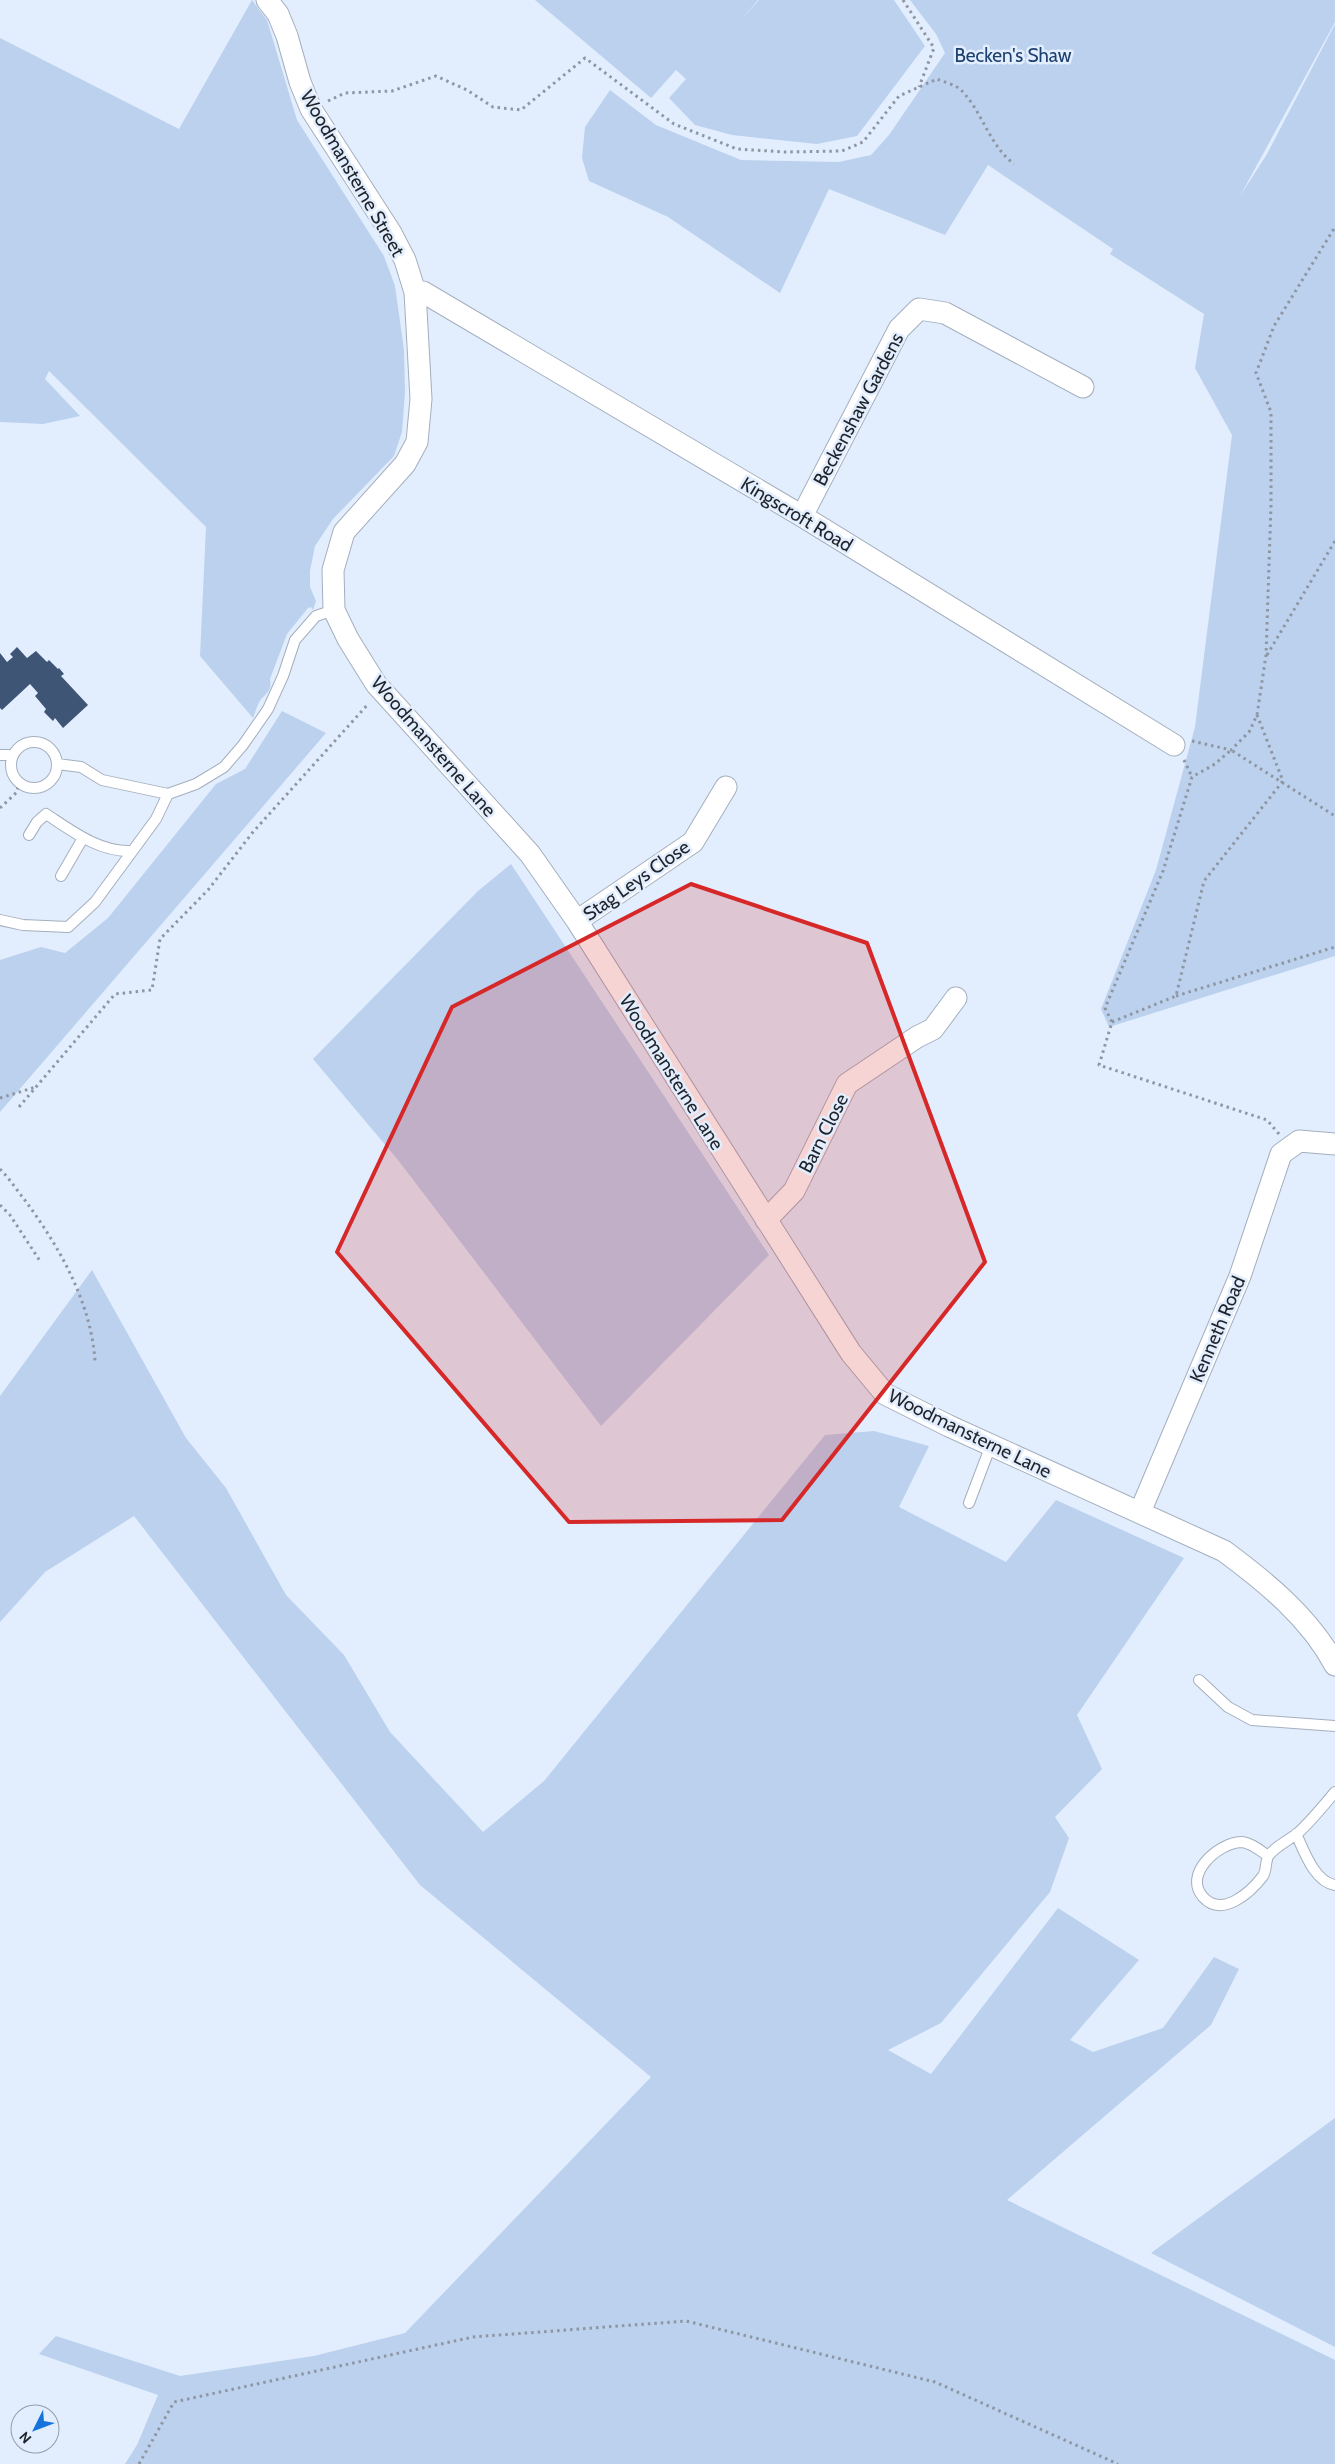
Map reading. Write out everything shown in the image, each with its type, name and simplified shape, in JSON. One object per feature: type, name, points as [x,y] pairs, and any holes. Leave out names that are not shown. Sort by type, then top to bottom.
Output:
[{"type":"street","name":"Woodmansterne Street","points":[[267,0],[278,14],[287,36],[300,82],[312,109],[391,233],[405,260],[415,292]]},
{"type":"street","name":"Kingscroft Road","points":[[415,292],[423,292],[802,516],[1174,745]]},
{"type":"street","name":"Woodmansterne Lane","points":[[415,292],[421,399],[417,442],[406,464],[344,532],[333,570],[334,610],[348,639],[383,691],[530,854],[577,921],[851,1353],[885,1394],[991,1445],[1224,1551],[1252,1571],[1304,1620],[1335,1665]]},
{"type":"street","name":"Beckenshaw Gardens","points":[[802,516],[900,329],[919,309],[945,313],[1083,387]]},
{"type":"street","name":"Stag Leys Close","points":[[577,921],[693,842],[726,787]]},
{"type":"street","name":"Barn Close","points":[[766,1220],[794,1191],[848,1084],[917,1036],[933,1029],[956,998]]},
{"type":"street","points":[[1290,1146],[1299,1141],[1335,1144]]},
{"type":"street","name":"Kenneth Road","points":[[1140,1512],[1240,1276],[1281,1154],[1290,1146]]},
{"type":"lane","points":[[57,764],[81,767],[102,780],[168,794],[196,784],[224,767],[243,745],[268,709],[283,676],[295,640],[316,616],[334,610]]},
{"type":"lane","points":[[39,742],[52,750],[57,764],[56,771],[48,784],[33,788],[19,782],[12,770],[14,755],[24,744],[39,742]]},
{"type":"lane","points":[[0,755],[14,755]]},
{"type":"lane","points":[[0,920],[22,925],[68,927],[95,902],[156,819],[168,794]]},
{"type":"lane","points":[[29,835],[37,822],[46,814],[83,838],[116,851],[131,851]]},
{"type":"lane","points":[[61,876],[83,838]]},
{"type":"lane","points":[[969,1503],[991,1445]]},
{"type":"lane","points":[[1199,1680],[1228,1707],[1252,1720],[1335,1726]]},
{"type":"lane","points":[[1268,1856],[1244,1842],[1235,1843],[1214,1854],[1199,1871],[1198,1883],[1202,1896],[1211,1904],[1221,1906],[1231,1904],[1263,1876],[1268,1856],[1296,1834],[1335,1792]]},
{"type":"lane","points":[[1296,1834],[1315,1871],[1330,1885],[1335,1886]]},
{"type":"path","points":[[902,0],[934,48],[919,87]]},
{"type":"path","points":[[312,109],[345,93],[392,91],[436,76],[467,90],[493,107],[520,110],[585,58],[674,124],[737,149],[785,152],[832,151],[842,150],[863,142],[899,96],[937,80],[961,89],[987,127],[1000,153],[1014,164]]},
{"type":"path","points":[[1290,1146],[1267,1120],[1099,1065],[1112,1022],[1105,1008],[1163,871],[1192,777],[1215,764],[1232,750],[1249,732],[1257,715],[1266,655],[1271,505],[1271,412],[1256,374],[1274,326],[1335,227]]},
{"type":"path","points":[[1266,655],[1335,541]]},
{"type":"path","points":[[19,1108],[115,994],[152,990],[160,939],[208,890],[253,832],[358,713],[383,691]]},
{"type":"path","points":[[1257,715],[1283,781]]},
{"type":"path","points":[[1174,745],[1193,741],[1232,750],[1335,816]]},
{"type":"path","points":[[1176,996],[1204,881],[1283,781]]},
{"type":"path","points":[[0,808],[17,792],[19,782]]},
{"type":"path","points":[[1112,1022],[1176,996],[1335,947]]},
{"type":"path","points":[[0,1098],[37,1087]]},
{"type":"path","points":[[0,1170],[42,1224],[71,1274],[93,1337],[95,1361]]},
{"type":"path","points":[[0,1206],[10,1215],[40,1261]]},
{"type":"path","points":[[139,2464],[174,2402],[473,2337],[686,2321],[935,2382],[1118,2464]]},
{"type":"highlighted area","points":[[691,884],[867,943],[985,1262],[782,1520],[569,1522],[337,1252],[452,1007]]},
{"type":"green space","points":[[252,0],[267,20],[297,120],[384,256],[395,286],[404,350],[405,392],[402,432],[394,456],[333,519],[315,546],[310,571],[310,587],[316,601],[313,610],[311,607],[308,608],[287,634],[270,679],[270,688],[260,701],[253,718],[200,656],[206,527],[49,371],[45,379],[80,416],[43,424],[0,422],[0,38],[179,129]]},
{"type":"green space","points":[[535,0],[758,0],[740,21],[759,0],[894,0],[925,46],[857,136],[817,144],[732,135],[695,125],[669,98],[686,79],[676,70],[651,98]]},
{"type":"green space","name":"Becken's Shaw","points":[[910,0],[1335,0],[1335,22],[1240,196],[1267,154],[1335,24],[1335,956],[1109,1027],[1101,1009],[1156,870],[1195,727],[1232,435],[1195,368],[1204,314],[1110,254],[1113,249],[988,165],[945,235],[829,189],[780,293],[668,217],[589,181],[582,158],[585,127],[610,90],[656,125],[741,160],[839,162],[871,155],[889,135],[945,53],[936,34]]},
{"type":"green space","points":[[282,711],[326,733],[0,1112],[0,960],[41,947],[65,953],[108,918],[216,784],[245,769]]},
{"type":"green space","points":[[511,864],[769,1255],[601,1426],[398,1160],[313,1059],[478,891]]},
{"type":"green space","points":[[92,1270],[186,1438],[226,1488],[286,1595],[344,1655],[390,1732],[483,1832],[544,1781],[825,1435],[874,1431],[929,1446],[899,1507],[1006,1562],[1056,1500],[1184,1558],[1077,1715],[1102,1769],[1055,1817],[1069,1838],[1050,1892],[941,2023],[888,2050],[931,2074],[1058,1908],[1139,1960],[1070,2040],[1093,2052],[1163,2028],[1214,1957],[1239,1969],[1211,2025],[1007,2200],[1335,2360],[1335,2464],[125,2464],[137,2445],[158,2395],[39,2354],[56,2336],[180,2376],[314,2356],[405,2333],[651,2077],[420,1885],[134,1516],[45,1572],[0,1622],[0,1396]]},
{"type":"green space","points":[[1335,2118],[1335,2347],[1151,2253]]},
{"type":"building","points":[[17,647],[27,658],[36,651],[47,662],[49,660],[59,668],[64,674],[61,676],[88,705],[63,728],[55,718],[53,721],[44,712],[46,709],[35,696],[38,693],[30,684],[2,710],[0,708],[0,653],[7,662],[13,657],[10,654]]}]
